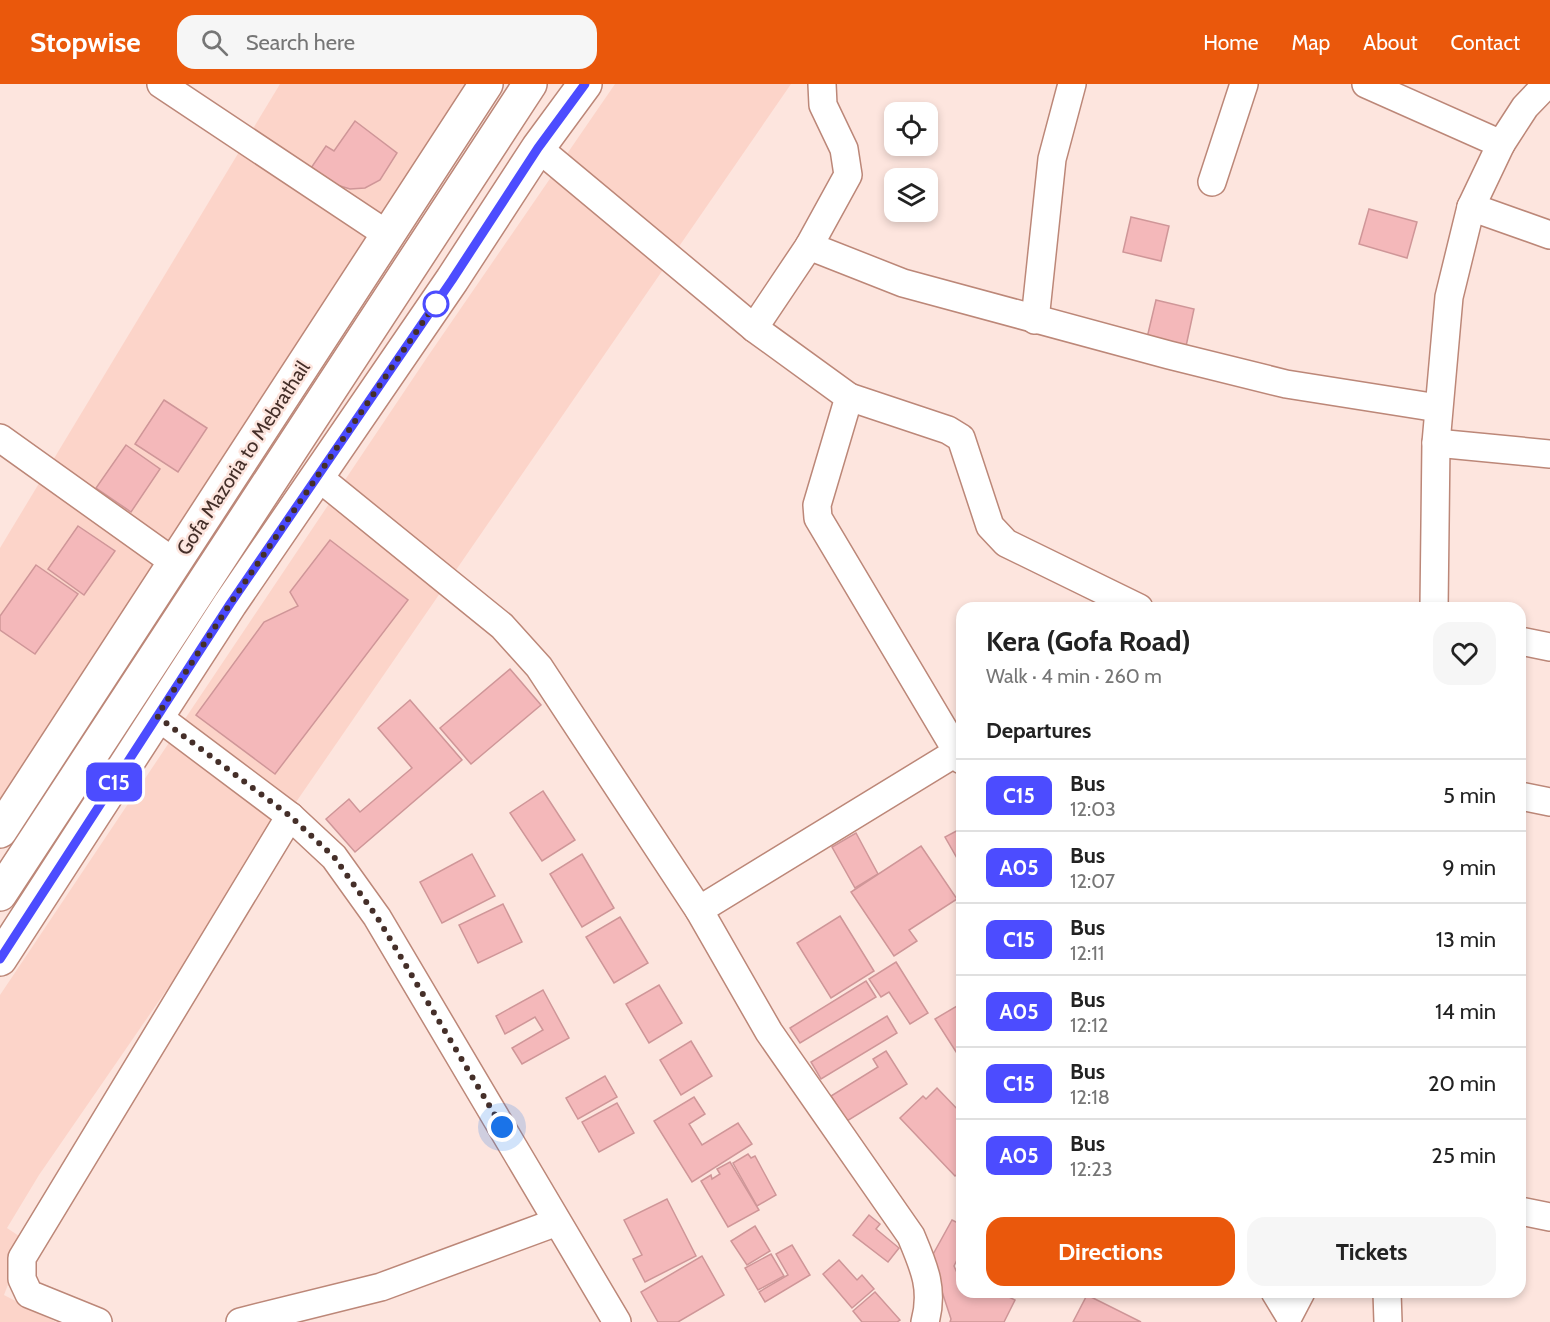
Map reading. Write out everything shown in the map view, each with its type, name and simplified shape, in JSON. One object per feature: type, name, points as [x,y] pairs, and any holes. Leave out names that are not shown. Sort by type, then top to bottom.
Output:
[{"type":"main road","points":[[0,894],[530,84]]},
{"type":"main road","name":"Gofa Mazoria to Mebrathail","points":[[0,831],[483,91]]},
{"type":"main road","points":[[0,959],[157,716],[317,476],[452,280],[538,148],[579,91]]},
{"type":"street","points":[[161,84],[388,235]]},
{"type":"street","points":[[754,328],[809,246],[848,175],[844,149],[823,105],[822,84]]},
{"type":"street","points":[[1035,320],[1052,159],[1072,84]]},
{"type":"street","points":[[1212,182],[1244,84]]},
{"type":"street","points":[[1366,84],[1501,144]]},
{"type":"street","points":[[1434,602],[1436,443],[1449,297],[1471,207],[1501,144],[1525,107],[1547,84]]},
{"type":"street","points":[[538,148],[754,328],[849,397],[948,430],[961,438],[990,526],[1006,543],[1127,602]]},
{"type":"street","points":[[1471,207],[1550,235]]},
{"type":"street","points":[[809,246],[903,283],[1035,320],[1286,384],[1438,408]]},
{"type":"street","points":[[849,397],[817,505],[818,518],[956,751]]},
{"type":"street","points":[[0,438],[175,563]]},
{"type":"street","points":[[1436,443],[1550,454]]},
{"type":"street","points":[[317,476],[502,626],[539,667],[699,910],[769,1032],[911,1236],[924,1268],[930,1302],[925,1322]]},
{"type":"street","points":[[1526,642],[1550,647]]},
{"type":"street","points":[[157,716],[290,816],[334,857],[377,917],[617,1322]]},
{"type":"street","points":[[699,910],[956,758]]},
{"type":"street","points":[[1526,797],[1550,802]]},
{"type":"street","points":[[98,1322],[29,1294],[22,1279],[22,1258],[290,816]]},
{"type":"street","points":[[1526,1212],[1550,1217]]},
{"type":"street","points":[[240,1322],[381,1287],[557,1222]]},
{"type":"street","points":[[1281,1298],[1292,1309]]},
{"type":"street","points":[[1387,1298],[1388,1322]]},
{"type":"shaded area","points":[[280,84],[473,84],[0,809],[0,548]]},
{"type":"shaded area","points":[[615,84],[791,84],[39,1175],[7,1228],[25,1240],[4,1295],[56,1322],[0,1322],[0,995],[426,359]]},
{"type":"building","points":[[355,121],[397,153],[380,180],[365,188],[350,189],[337,185],[311,168],[326,146],[334,151]]},
{"type":"building","points":[[1369,209],[1417,222],[1407,258],[1359,244]]},
{"type":"building","points":[[1131,217],[1169,226],[1161,261],[1123,252]]},
{"type":"building","points":[[1156,300],[1194,309],[1185,351],[1146,342]]},
{"type":"building","points":[[164,400],[207,428],[178,472],[135,444]]},
{"type":"building","points":[[126,445],[160,469],[131,512],[96,488]]},
{"type":"building","points":[[78,526],[115,551],[84,595],[48,569]]},
{"type":"building","points":[[330,540],[408,600],[275,774],[196,715],[264,622],[298,606],[290,592]]},
{"type":"building","points":[[36,565],[78,594],[35,654],[0,630],[0,616]]},
{"type":"building","points":[[510,669],[541,705],[471,764],[440,728]]},
{"type":"building","points":[[410,700],[462,760],[355,852],[326,819],[349,799],[360,812],[412,768],[378,728]]},
{"type":"building","points":[[543,791],[575,840],[542,861],[510,813]]},
{"type":"building","points":[[956,831],[956,856],[945,837]]},
{"type":"building","points":[[856,833],[878,874],[855,888],[832,847]]},
{"type":"building","points":[[921,846],[956,900],[909,930],[917,941],[894,956],[851,892]]},
{"type":"building","points":[[472,854],[495,896],[442,923],[420,882]]},
{"type":"building","points":[[582,854],[614,908],[582,927],[550,874]]},
{"type":"building","points":[[503,904],[522,942],[478,963],[459,925]]},
{"type":"building","points":[[840,916],[874,971],[831,998],[797,943]]},
{"type":"building","points":[[620,917],[648,963],[614,983],[586,937]]},
{"type":"building","points":[[896,962],[928,1013],[910,1024],[889,992],[881,997],[869,979]]},
{"type":"building","points":[[866,981],[876,997],[800,1043],[790,1028]]},
{"type":"building","points":[[659,985],[682,1023],[649,1043],[626,1004]]},
{"type":"building","points":[[543,990],[569,1038],[522,1064],[512,1048],[543,1030],[535,1017],[505,1034],[496,1016]]},
{"type":"building","points":[[956,1007],[956,1052],[935,1019]]},
{"type":"building","points":[[887,1016],[897,1033],[821,1079],[811,1062]]},
{"type":"building","points":[[691,1041],[712,1076],[681,1095],[660,1060]]},
{"type":"building","points":[[886,1051],[907,1084],[847,1121],[831,1096],[878,1067],[873,1059]]},
{"type":"building","points":[[605,1076],[617,1097],[578,1119],[566,1098]]},
{"type":"building","points":[[937,1088],[956,1108],[955,1176],[900,1118],[923,1096],[926,1099]]},
{"type":"building","points":[[694,1097],[705,1114],[689,1124],[702,1145],[738,1123],[752,1144],[692,1182],[654,1121]]},
{"type":"building","points":[[617,1103],[634,1133],[599,1152],[582,1122]]},
{"type":"building","points":[[748,1154],[751,1158],[755,1156],[776,1195],[757,1206],[733,1163]]},
{"type":"building","points":[[730,1162],[759,1210],[728,1227],[701,1181],[711,1175],[712,1179],[720,1174],[717,1169]]},
{"type":"building","points":[[667,1199],[696,1256],[645,1282],[633,1259],[642,1255],[624,1220]]},
{"type":"building","points":[[869,1215],[880,1224],[876,1229],[899,1248],[888,1262],[853,1235]]},
{"type":"building","points":[[952,1220],[956,1222],[956,1262],[954,1266],[956,1298],[1011,1298],[1015,1300],[1004,1322],[950,1322],[951,1319],[931,1258]]},
{"type":"building","points":[[755,1226],[770,1251],[747,1265],[731,1241]]},
{"type":"building","points":[[792,1245],[810,1275],[765,1302],[759,1292],[788,1275],[776,1254]]},
{"type":"building","points":[[771,1254],[784,1276],[758,1290],[745,1268]]},
{"type":"building","points":[[702,1256],[724,1295],[678,1322],[658,1322],[641,1292]]},
{"type":"building","points":[[839,1260],[857,1280],[862,1275],[874,1289],[852,1308],[823,1274]]},
{"type":"building","points":[[875,1292],[900,1320],[897,1322],[862,1322],[853,1311]]},
{"type":"building","points":[[1085,1298],[1093,1298],[1141,1322],[1073,1322]]},
{"type":"bus line","name":"C15","points":[[0,959],[230,604],[452,280],[538,148],[585,84]]},
{"type":"route","points":[[436,304],[438,300],[230,604],[157,716],[290,816],[334,857],[377,917],[502,1127]]}]
